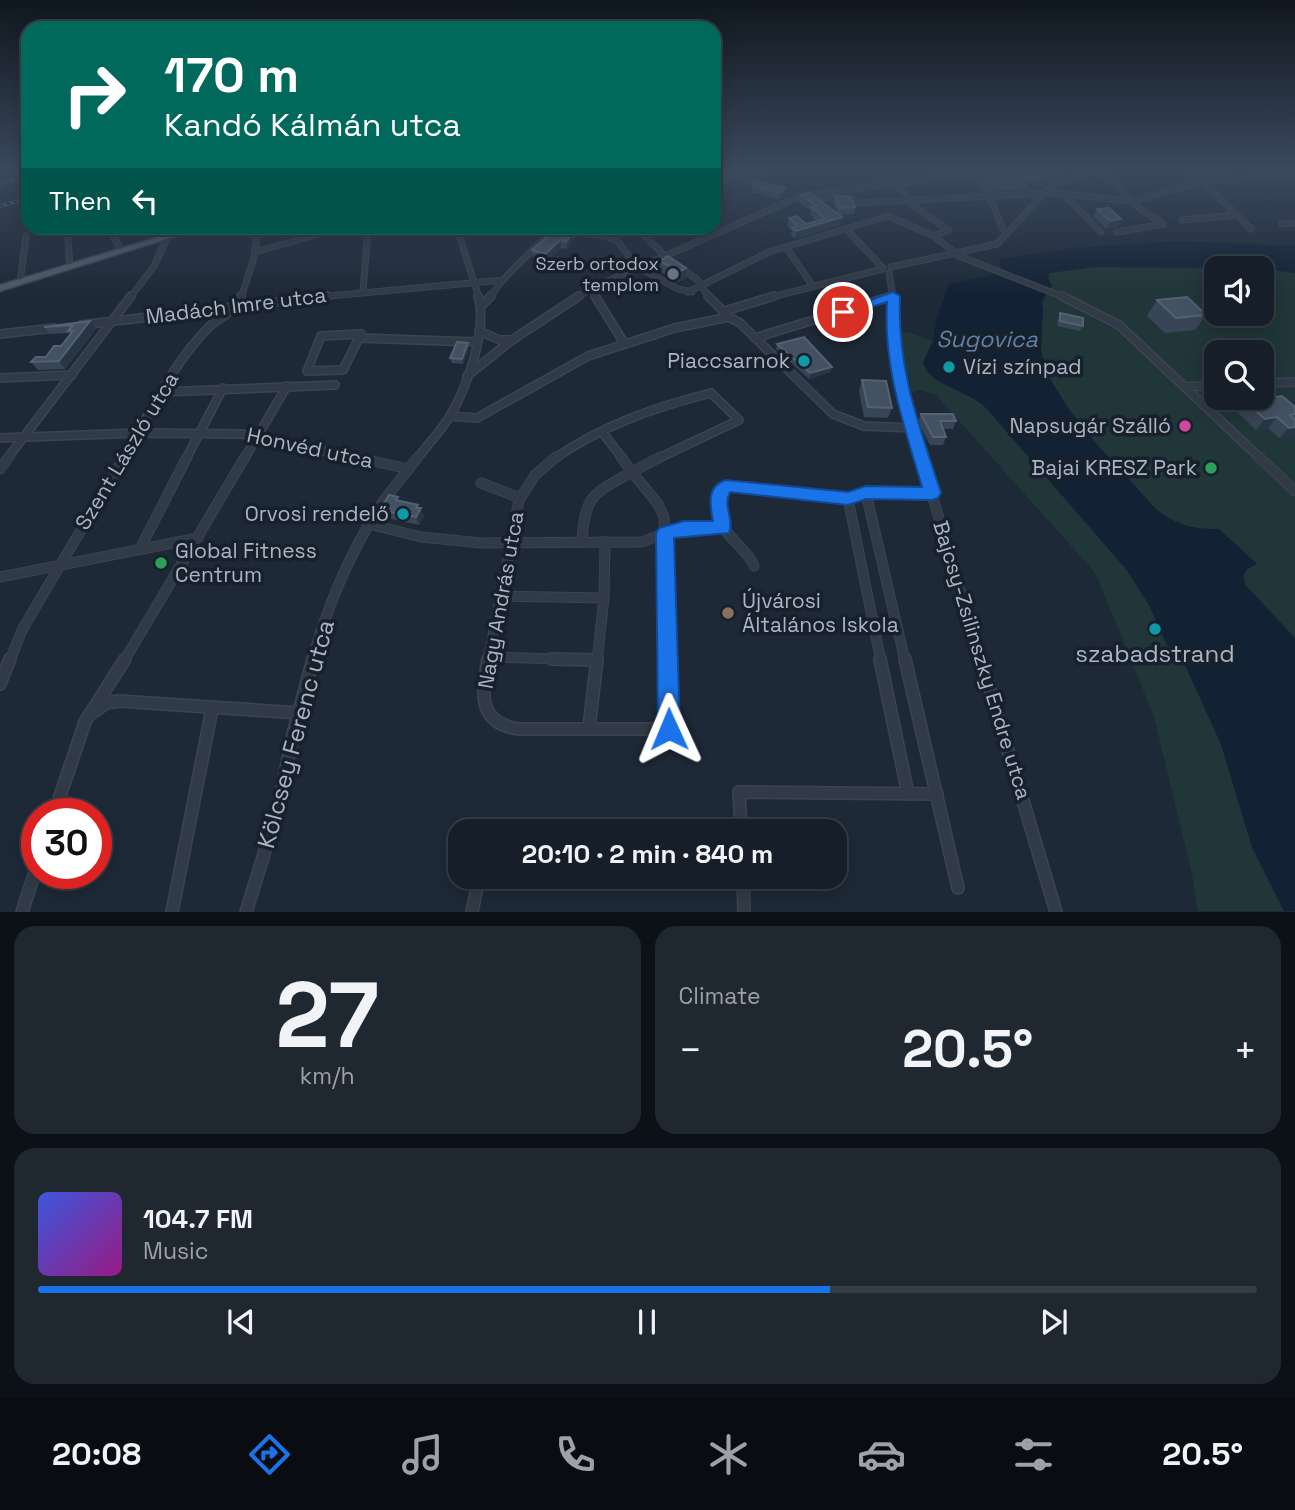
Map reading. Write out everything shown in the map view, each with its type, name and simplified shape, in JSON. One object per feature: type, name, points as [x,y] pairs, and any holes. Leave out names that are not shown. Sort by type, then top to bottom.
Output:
[{"type":"main road","points":[[0,288],[172,235]]},
{"type":"street","points":[[721,230],[762,212]]},
{"type":"street","points":[[924,212],[948,230],[937,235]]},
{"type":"street","points":[[997,212],[1005,234]]},
{"type":"street","points":[[450,416],[471,419],[482,416],[564,367],[624,343],[727,314],[812,285],[990,246],[1000,242],[1025,212]]},
{"type":"street","points":[[1081,212],[1101,232]]},
{"type":"street","points":[[1117,232],[1163,224],[1147,212]]},
{"type":"street","points":[[1234,212],[1251,229]]},
{"type":"street","points":[[1182,220],[1237,215]]},
{"type":"street","points":[[688,292],[745,262],[847,230],[878,216],[888,216],[937,235],[954,253],[1071,300],[1119,325],[1295,491]]},
{"type":"street","points":[[1281,224],[1295,223]]},
{"type":"street","points":[[847,230],[890,270]]},
{"type":"street","points":[[68,235],[70,266]]},
{"type":"street","points":[[113,235],[121,250]]},
{"type":"street","name":"Szent László utca","points":[[0,684],[22,630],[163,392],[200,337],[236,306],[246,286],[257,235]]},
{"type":"street","points":[[254,252],[315,235]]},
{"type":"street","points":[[363,292],[367,235]]},
{"type":"street","name":"Kölcsey Ferenc utca","points":[[246,912],[278,809],[299,713],[320,637],[369,524],[450,416],[467,376],[479,331],[481,306],[459,235]]},
{"type":"street","points":[[481,306],[487,303],[503,281],[548,235]]},
{"type":"street","points":[[597,235],[617,241],[638,267],[688,292],[705,294]]},
{"type":"street","points":[[644,235],[698,281],[705,294],[740,323],[833,414],[863,426],[913,428]]},
{"type":"street","points":[[467,376],[512,340],[590,289],[667,257],[711,235]]},
{"type":"street","points":[[20,282],[26,236]]},
{"type":"street","points":[[0,468],[154,266],[168,236]]},
{"type":"street","points":[[786,247],[812,285]]},
{"type":"street","name":"Bajcsy-Zsilinszky Endre utca","points":[[890,270],[896,367],[1056,912]]},
{"type":"street","points":[[472,282],[503,281]]},
{"type":"street","name":"Madách Imre utca","points":[[78,325],[472,282]]},
{"type":"street","points":[[590,289],[624,343]]},
{"type":"street","points":[[755,338],[892,291]]},
{"type":"street","points":[[0,334],[65,327]]},
{"type":"street","points":[[479,331],[500,340],[512,340]]},
{"type":"street","points":[[361,334],[362,339],[343,370],[307,371],[321,336],[361,334]]},
{"type":"street","points":[[362,339],[476,342]]},
{"type":"street","points":[[0,378],[72,375]]},
{"type":"street","points":[[1274,383],[1295,382]]},
{"type":"street","points":[[163,392],[335,385]]},
{"type":"street","points":[[60,798],[89,716],[287,386]]},
{"type":"street","points":[[1185,387],[1204,386]]},
{"type":"street","points":[[140,549],[223,388]]},
{"type":"street","name":"Nagy András utca","points":[[589,728],[505,728],[489,715],[484,706],[482,691],[520,498],[532,477],[550,460],[603,432],[686,398],[711,393],[739,420],[633,473]]},
{"type":"street","points":[[603,432],[658,504],[664,517],[669,729],[589,728],[604,597],[605,541]]},
{"type":"street","name":"Honvéd utca","points":[[0,438],[139,433],[258,435],[409,469]]},
{"type":"street","points":[[582,541],[587,502],[607,485],[633,473]]},
{"type":"street","points":[[481,483],[520,498]]},
{"type":"street","points":[[754,566],[753,557],[728,538],[723,528],[718,501],[726,486],[848,499],[866,493],[932,493]]},
{"type":"street","points":[[866,493],[958,888]]},
{"type":"street","points":[[848,499],[908,794]]},
{"type":"street","points":[[369,524],[440,540],[510,542],[642,542],[684,528],[723,528]]},
{"type":"street","points":[[0,577],[198,538]]},
{"type":"street","points":[[499,596],[604,597]]},
{"type":"street","points":[[488,657],[595,660]]},
{"type":"street","points":[[89,716],[106,703],[119,701],[299,713]]},
{"type":"street","points":[[172,912],[212,709]]},
{"type":"street","points":[[740,819],[739,792],[937,794]]},
{"type":"street","points":[[22,912],[30,889]]},
{"type":"street","points":[[472,912],[477,889]]},
{"type":"street","points":[[743,889],[744,912]]},
{"type":"green space","points":[[1094,267],[1204,268],[1204,326],[1274,326],[1274,270],[1295,273],[1295,638],[1246,586],[1243,577],[1247,569],[1256,564],[1219,529],[1186,526],[1157,510],[1109,460],[1062,401],[1050,381],[1041,354],[1042,306],[1052,285],[1048,279],[1049,273]]},
{"type":"green space","points":[[907,332],[933,341],[924,360],[926,371],[936,380],[968,393],[987,408],[1126,569],[1149,605],[1167,645],[1186,667],[1221,744],[1252,847],[1284,911],[1198,911],[1192,874],[1154,717],[1096,574],[936,395],[919,390],[911,393],[909,379],[902,366],[898,333]]},
{"type":"water","name":"Sugovica","points":[[1179,241],[1295,246],[1295,273],[1274,270],[1274,256],[1204,256],[1204,268],[1094,267],[1049,273],[1048,279],[1052,285],[1041,302],[1041,350],[1046,372],[1068,408],[1099,447],[1157,510],[1186,526],[1219,529],[1257,564],[1247,569],[1243,576],[1246,586],[1295,638],[1295,911],[1284,911],[1252,847],[1221,744],[1186,667],[1167,645],[1149,605],[1126,569],[986,408],[935,378],[923,363],[933,341],[936,321],[949,284],[992,275],[1001,269],[1000,259],[1074,248]]},
{"type":"building","points":[[816,212],[835,212],[842,217],[796,231],[792,228],[797,226],[789,218],[797,216],[806,224],[825,219]]},
{"type":"building","points":[[1100,212],[1113,212],[1121,219],[1110,221]]},
{"type":"building","points":[[549,235],[571,235],[566,242],[560,240],[545,254],[532,250]]},
{"type":"building","points":[[668,256],[686,268],[679,272],[660,261]]},
{"type":"building","points":[[1187,297],[1204,315],[1176,318],[1157,300]]},
{"type":"building","points":[[1060,313],[1083,318],[1083,326],[1060,321]]},
{"type":"building","points":[[90,321],[59,361],[31,362],[36,357],[46,357],[54,346],[61,346],[73,331],[68,331],[73,325],[44,327]]},
{"type":"building","name":"Piaccsarnok","points":[[804,337],[832,367],[810,373],[777,344]]},
{"type":"building","points":[[457,342],[468,343],[462,359],[450,358]]},
{"type":"building","points":[[862,380],[886,381],[892,408],[868,407]]},
{"type":"building","points":[[1282,396],[1295,407],[1295,414],[1290,415],[1295,420],[1295,427],[1289,428],[1277,417],[1265,419],[1255,410],[1274,410],[1274,397]]},
{"type":"building","points":[[921,414],[953,414],[956,421],[940,421],[946,437],[933,437]]},
{"type":"building","points":[[389,495],[398,497],[396,500],[418,505],[416,508],[421,508],[416,517],[380,510]]},
{"type":"place","name":"Szerb ortodox templom","points":[[673,274]]},
{"type":"place","name":"Piaccsarnok","points":[[804,361]]},
{"type":"place","name":"Vízi színpad","points":[[949,367]]},
{"type":"place","name":"Napsugár Szálló","points":[[1185,426]]},
{"type":"place","name":"Bajai KRESZ Park","points":[[1211,468]]},
{"type":"place","name":"Orvosi rendelő","points":[[403,514]]},
{"type":"place","name":"Global Fitness Centrum","points":[[161,563]]},
{"type":"place","name":"Újvárosi Általános Iskola","points":[[728,613]]},
{"type":"place","name":"szabadstrand","points":[[1155,629]]},
{"type":"route","points":[[669,729],[665,533],[684,528],[723,528],[718,501],[726,486],[848,499],[866,493],[932,493],[898,380],[893,346],[893,296],[843,312]]}]
